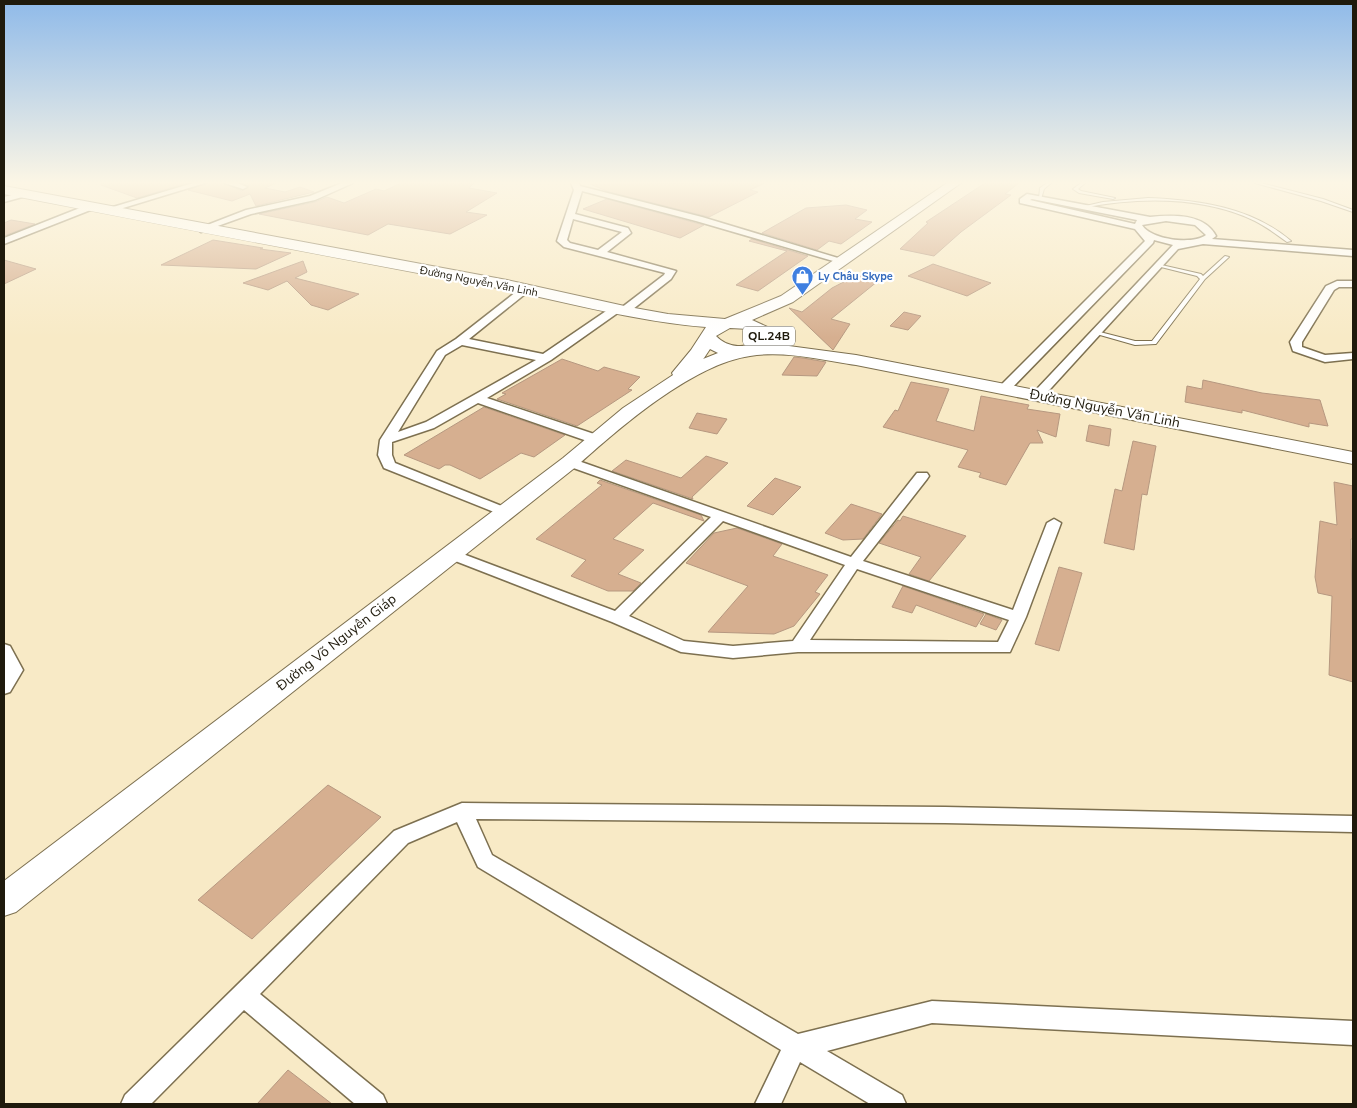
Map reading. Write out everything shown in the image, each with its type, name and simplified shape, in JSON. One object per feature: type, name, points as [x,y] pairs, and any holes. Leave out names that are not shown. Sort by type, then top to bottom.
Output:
[{"type":"main road","name":"Đường Nguyễn Văn Linh","points":[[227,235],[506,285],[623,311],[668,319],[727,324]]},
{"type":"main road","points":[[727,324],[787,299],[881,235]]},
{"type":"main road","points":[[768,334],[769,320],[787,299]]},
{"type":"main road","name":"Đường Nguyễn Văn Linh","points":[[623,311],[657,324],[708,338]]},
{"type":"main road","name":"QL.24B","points":[[727,324],[756,326],[768,334],[769,339],[766,343],[749,350],[724,349],[711,342],[708,338],[712,330],[727,324]]},
{"type":"main road","name":"Đường Nguyễn Văn Linh","points":[[768,334],[856,360]]},
{"type":"main road","name":"Đường Võ Nguyên Giáp","points":[[669,386],[694,359],[708,338]]},
{"type":"main road","name":"Đường Nguyễn Văn Linh","points":[[749,350],[803,352],[856,360],[1353,458]]},
{"type":"main road","name":"Đường Võ Nguyên Giáp","points":[[4,901],[396,594],[570,462],[595,439],[669,386],[714,359],[749,350]]},
{"type":"street","points":[[4,241],[20,235]]},
{"type":"street","points":[[386,440],[430,426],[479,399],[623,311],[668,277],[671,272],[566,245],[562,241],[564,235]]},
{"type":"street","points":[[600,253],[626,235]]},
{"type":"street","points":[[754,235],[843,261]]},
{"type":"street","points":[[1038,395],[1082,329],[1150,241],[1145,235]]},
{"type":"street","points":[[1152,235],[1165,240],[1187,243],[1201,242],[1353,253]]},
{"type":"street","points":[[1201,242],[1210,235]]},
{"type":"street","points":[[1231,235],[1289,241],[1353,244]]},
{"type":"street","points":[[1005,388],[1082,329],[1159,265],[1175,247],[1187,243]]},
{"type":"street","points":[[1353,284],[1337,284],[1330,288],[1296,342],[1298,350],[1326,359],[1340,360],[1353,356]]},
{"type":"street","points":[[504,512],[390,465],[385,454],[386,440],[441,353],[460,341],[525,290]]},
{"type":"street","points":[[460,341],[545,358]]},
{"type":"street","points":[[479,399],[595,439]]},
{"type":"street","points":[[570,462],[854,563],[1018,617]]},
{"type":"street","points":[[798,646],[854,563],[922,476]]},
{"type":"street","points":[[618,618],[721,515]]},
{"type":"street","points":[[450,554],[618,618],[682,646],[733,652],[798,646],[1004,648],[1054,523]]},
{"type":"street","points":[[4,650],[14,670],[4,688]]},
{"type":"street","points":[[134,1104],[401,838],[462,811],[945,815],[1353,824]]},
{"type":"street","points":[[462,811],[485,861],[893,1104]]},
{"type":"street","points":[[244,996],[374,1104]]},
{"type":"street","points":[[795,1047],[932,1012],[1353,1033]]},
{"type":"street","points":[[768,1104],[795,1047]]},
{"type":"lane","points":[[1279,235],[1289,241]]},
{"type":"lane","points":[[1082,329],[1135,343],[1154,343],[1203,278],[1227,256]]},
{"type":"lane","points":[[1159,265],[1199,274],[1203,278]]},
{"type":"building","points":[[669,235],[686,235],[680,238]]},
{"type":"building","points":[[768,235],[854,235],[841,244],[829,241],[817,250]]},
{"type":"building","points":[[915,235],[958,235],[934,256],[900,249]]},
{"type":"building","points":[[752,239],[808,256],[758,291],[736,285],[787,251],[749,241]]},
{"type":"building","points":[[213,240],[291,253],[256,269],[161,265]]},
{"type":"building","points":[[4,260],[36,269],[4,284]]},
{"type":"building","points":[[303,261],[307,272],[295,278],[359,294],[328,310],[311,305],[287,281],[268,290],[243,283]]},
{"type":"building","points":[[933,264],[991,283],[967,296],[908,276]]},
{"type":"building","points":[[857,275],[878,281],[831,319],[850,324],[833,350],[789,308],[802,312],[832,288]]},
{"type":"building","points":[[904,312],[921,316],[908,330],[890,326]]},
{"type":"building","points":[[794,357],[826,362],[817,376],[782,375]]},
{"type":"building","points":[[562,359],[598,371],[604,367],[640,377],[628,389],[632,390],[577,426],[497,399],[506,394],[502,393]]},
{"type":"building","points":[[1203,380],[1262,393],[1320,400],[1328,426],[1309,423],[1309,427],[1242,410],[1242,413],[1185,402],[1187,386],[1202,389]]},
{"type":"building","points":[[911,382],[949,389],[936,421],[974,431],[981,396],[1029,405],[1027,409],[1060,414],[1056,437],[1037,430],[1043,443],[1030,443],[1006,485],[979,477],[981,473],[958,467],[968,450],[883,427],[895,410],[898,411]]},
{"type":"building","points":[[484,407],[565,435],[534,457],[521,453],[480,479],[450,465],[445,465],[439,469],[404,455]]},
{"type":"building","points":[[697,413],[727,419],[717,434],[689,428]]},
{"type":"building","points":[[1089,425],[1111,429],[1109,446],[1086,441]]},
{"type":"building","points":[[1133,441],[1156,446],[1147,495],[1142,494],[1134,550],[1104,543],[1115,489],[1122,491]]},
{"type":"building","points":[[706,456],[728,463],[692,497],[693,499],[612,471],[626,460],[681,478]]},
{"type":"building","points":[[775,478],[801,487],[773,515],[747,506]]},
{"type":"building","points":[[600,480],[701,515],[704,521],[653,503],[613,539],[644,550],[618,574],[641,583],[633,591],[608,591],[571,576],[586,560],[536,539],[602,485],[597,483]]},
{"type":"building","points":[[1334,482],[1353,486],[1353,539],[1351,539],[1353,682],[1329,675],[1332,596],[1318,593],[1315,577],[1320,521],[1337,525]]},
{"type":"building","points":[[851,504],[882,514],[863,539],[843,540],[825,533]]},
{"type":"building","points":[[903,516],[966,536],[929,581],[909,574],[921,557],[879,543]]},
{"type":"building","points":[[737,528],[782,544],[773,556],[828,575],[815,592],[820,594],[794,626],[774,634],[708,632],[748,586],[686,563],[714,533]]},
{"type":"building","points":[[1059,567],[1082,573],[1059,651],[1035,644]]},
{"type":"building","points":[[903,586],[984,614],[976,627],[916,605],[912,613],[892,607]]},
{"type":"building","points":[[986,614],[1002,620],[996,630],[980,624]]},
{"type":"building","points":[[328,785],[381,817],[252,939],[198,900]]},
{"type":"building","points":[[288,1070],[332,1104],[257,1104]]},
{"type":"place","name":"Ly Châu Skype","points":[[802,295]]}]
